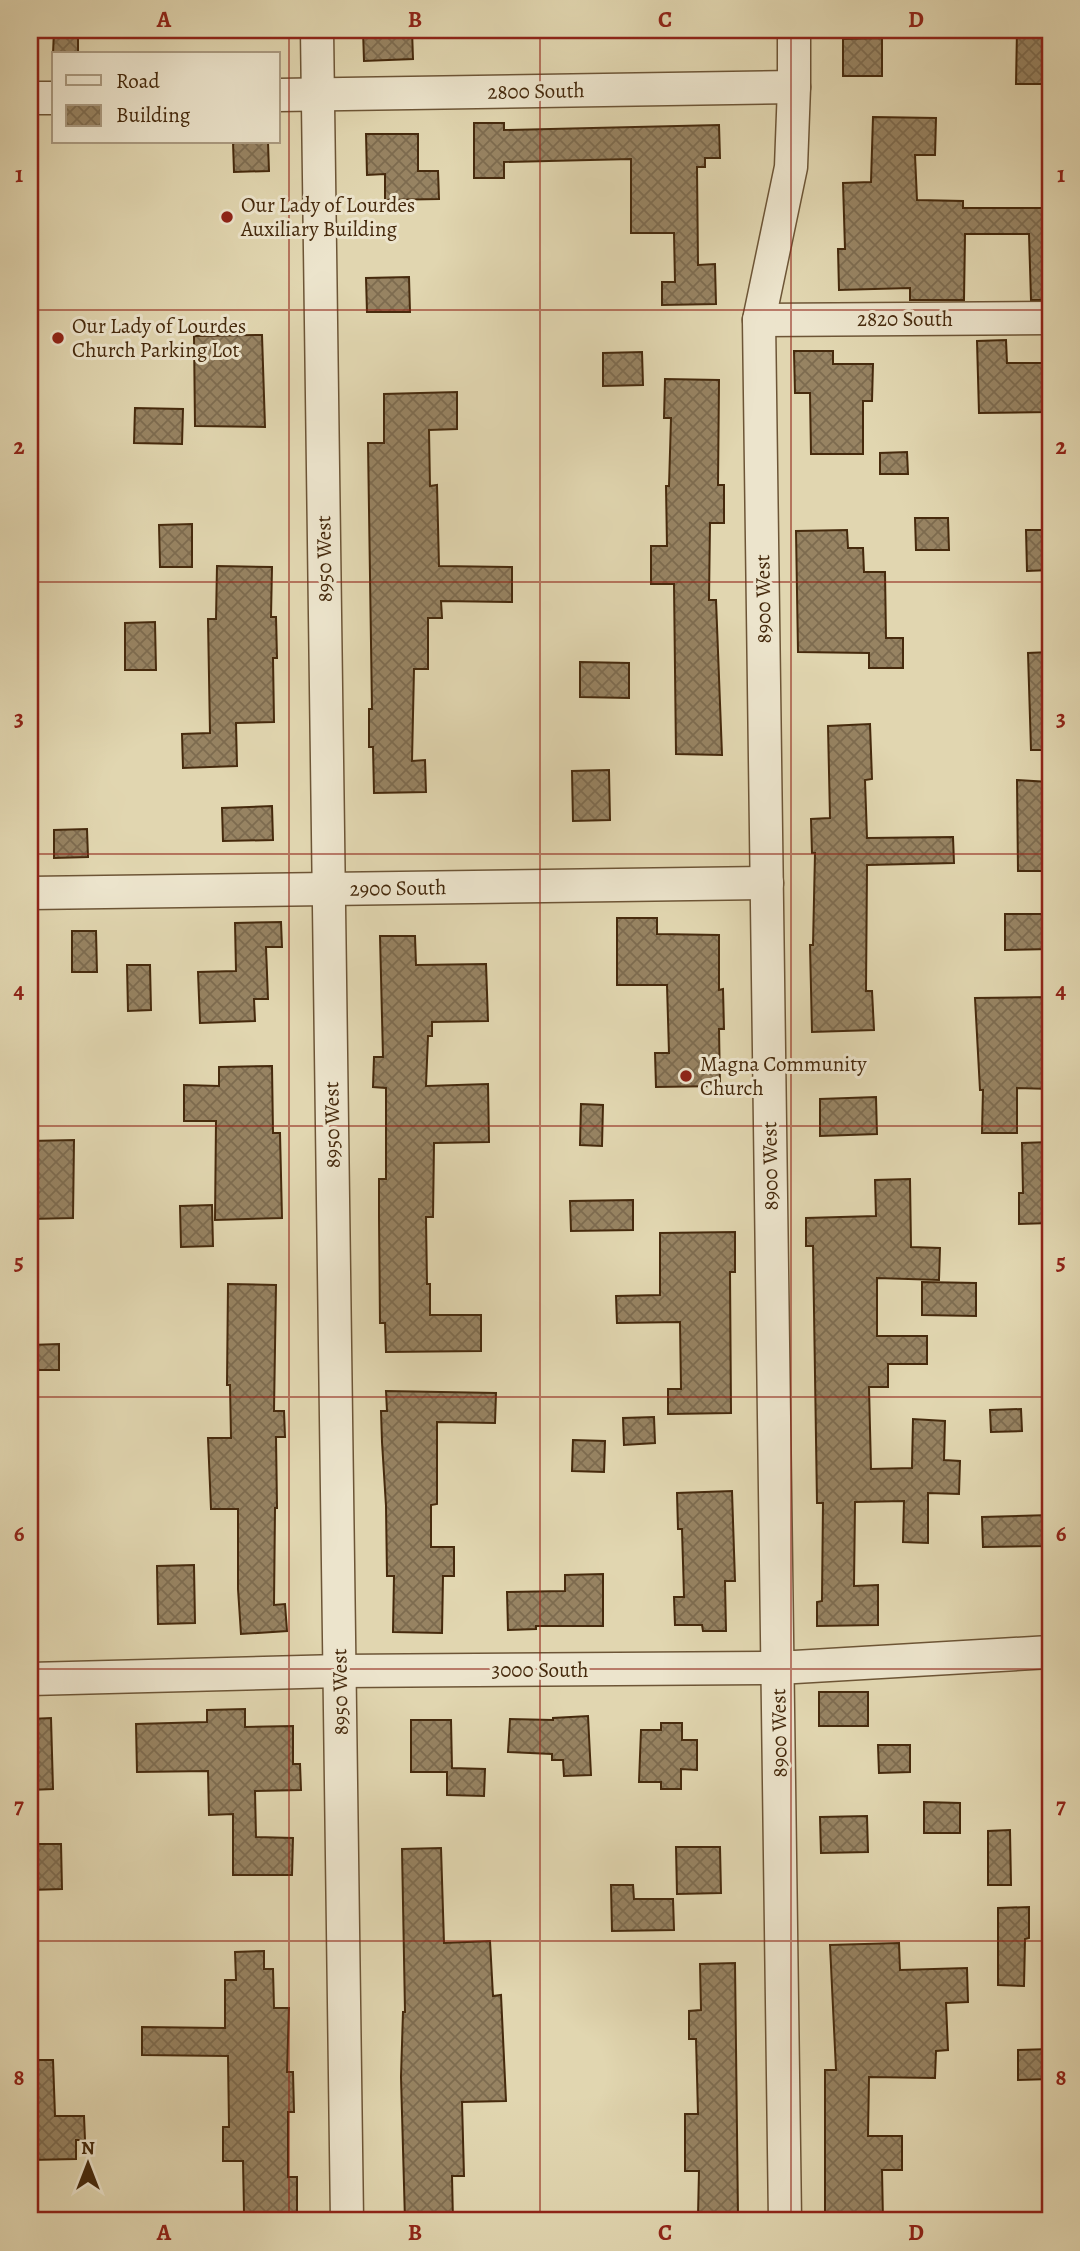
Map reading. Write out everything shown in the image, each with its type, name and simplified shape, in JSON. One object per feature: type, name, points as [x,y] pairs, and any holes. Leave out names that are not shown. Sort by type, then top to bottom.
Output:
[{"type":"street","name":"8950 West","points":[[317,30],[347,2221]]},
{"type":"street","name":"8900 West","points":[[785,2221],[759,320],[768,288],[791,167],[793,30]]},
{"type":"street","name":"2800 South","points":[[280,95],[794,87]]},
{"type":"street","points":[[30,98],[52,98]]},
{"type":"street","name":"2820 South","points":[[759,320],[1050,318]]},
{"type":"street","name":"2900 South","points":[[30,893],[767,883]]},
{"type":"street","name":"3000 South","points":[[30,1679],[340,1671],[778,1668],[1050,1652]]},
{"type":"building","points":[[54,30],[78,30],[78,52],[53,52]]},
{"type":"building","points":[[363,30],[412,30],[413,59],[364,61]]},
{"type":"building","points":[[1017,30],[1050,30],[1050,84],[1016,84]]},
{"type":"building","points":[[882,38],[882,76],[843,76],[843,39]]},
{"type":"building","points":[[873,117],[936,118],[935,155],[915,155],[917,200],[963,201],[963,208],[1050,208],[1050,300],[1031,300],[1029,234],[965,234],[964,300],[910,300],[910,288],[839,290],[838,249],[845,249],[843,183],[871,182]]},
{"type":"building","points":[[474,123],[504,123],[504,130],[719,125],[720,158],[705,158],[705,167],[697,167],[698,265],[715,264],[716,304],[662,305],[662,282],[675,282],[674,233],[631,233],[631,159],[504,162],[504,178],[474,178]]},
{"type":"building","points":[[366,134],[418,134],[418,171],[438,171],[439,199],[385,200],[385,174],[367,175]]},
{"type":"building","points":[[233,144],[268,144],[269,171],[234,172]]},
{"type":"building","points":[[409,277],[410,312],[367,312],[366,278]]},
{"type":"building","points":[[262,335],[265,427],[195,426],[194,336]]},
{"type":"building","points":[[1006,340],[1007,363],[1050,363],[1050,412],[979,413],[977,341]]},
{"type":"building","points":[[794,351],[833,351],[833,364],[873,364],[872,401],[863,401],[863,454],[811,454],[810,393],[795,393]]},
{"type":"building","points":[[642,352],[643,385],[603,386],[603,353]]},
{"type":"building","points":[[665,379],[719,380],[718,485],[724,485],[724,523],[710,523],[709,600],[716,600],[722,755],[676,754],[674,584],[651,584],[651,546],[667,546],[666,486],[669,486],[671,418],[664,418]]},
{"type":"building","points":[[457,392],[457,429],[429,430],[430,486],[437,485],[439,566],[512,567],[512,602],[441,601],[442,618],[428,618],[428,669],[414,669],[412,761],[425,760],[426,792],[374,793],[373,747],[369,747],[369,709],[372,709],[368,443],[384,443],[384,394]]},
{"type":"building","points":[[135,408],[183,409],[182,444],[134,443]]},
{"type":"building","points":[[907,452],[908,474],[880,474],[880,453]]},
{"type":"building","points":[[915,518],[948,518],[949,550],[916,550]]},
{"type":"building","points":[[192,524],[192,567],[160,567],[159,525]]},
{"type":"building","points":[[847,530],[848,548],[863,548],[864,572],[885,572],[886,638],[903,638],[903,668],[869,668],[869,653],[798,652],[796,531]]},
{"type":"building","points":[[1026,530],[1050,530],[1050,570],[1027,571]]},
{"type":"building","points":[[217,566],[272,567],[271,617],[276,617],[277,658],[273,658],[274,722],[236,723],[237,766],[183,768],[182,734],[210,733],[208,619],[216,619]]},
{"type":"building","points":[[155,622],[156,670],[125,670],[125,623]]},
{"type":"building","points":[[1050,652],[1050,750],[1031,750],[1028,653]]},
{"type":"building","points":[[580,662],[629,663],[629,698],[580,697]]},
{"type":"building","points":[[870,724],[872,779],[865,780],[867,838],[953,837],[954,863],[867,865],[866,991],[872,991],[874,1030],[812,1032],[810,945],[813,945],[815,853],[812,853],[811,819],[830,818],[828,726]]},
{"type":"building","points":[[609,770],[610,820],[573,821],[572,771]]},
{"type":"building","points":[[1017,780],[1049,782],[1046,830],[1050,830],[1050,871],[1018,871]]},
{"type":"building","points":[[272,806],[273,840],[223,841],[222,808]]},
{"type":"building","points":[[87,829],[88,857],[54,858],[54,830]]},
{"type":"building","points":[[1005,914],[1050,914],[1050,949],[1005,950]]},
{"type":"building","points":[[617,918],[657,918],[657,934],[719,935],[719,990],[723,989],[724,1029],[719,1029],[720,1086],[656,1087],[655,1053],[669,1053],[667,985],[617,985]]},
{"type":"building","points":[[281,922],[282,947],[266,947],[268,999],[254,999],[255,1021],[200,1023],[198,972],[236,971],[235,923]]},
{"type":"building","points":[[72,931],[96,931],[97,972],[72,972]]},
{"type":"building","points":[[380,936],[415,936],[416,965],[486,964],[488,1021],[432,1022],[432,1036],[428,1036],[426,1086],[488,1084],[489,1142],[434,1143],[433,1217],[426,1217],[430,1315],[481,1315],[481,1351],[386,1352],[385,1323],[380,1323],[379,1179],[386,1179],[386,1088],[373,1087],[374,1057],[383,1057]]},
{"type":"building","points":[[127,965],[150,965],[151,1010],[128,1011]]},
{"type":"building","points":[[1050,997],[1050,1089],[1017,1088],[1017,1133],[982,1133],[983,1090],[980,1090],[975,998]]},
{"type":"building","points":[[272,1066],[273,1133],[280,1133],[282,1218],[215,1220],[216,1121],[184,1121],[184,1085],[219,1086],[219,1067]]},
{"type":"building","points":[[876,1097],[877,1134],[820,1136],[820,1099]]},
{"type":"building","points":[[581,1104],[603,1105],[602,1146],[580,1145]]},
{"type":"building","points":[[74,1140],[73,1218],[30,1219],[30,1141]]},
{"type":"building","points":[[1050,1142],[1050,1223],[1019,1224],[1019,1193],[1023,1193],[1022,1143]]},
{"type":"building","points":[[910,1179],[911,1247],[940,1248],[939,1280],[877,1278],[877,1336],[927,1336],[927,1364],[888,1364],[888,1387],[869,1387],[871,1469],[912,1468],[913,1419],[945,1421],[944,1460],[960,1461],[959,1494],[928,1493],[928,1543],[903,1542],[904,1501],[855,1502],[854,1586],[878,1585],[878,1625],[817,1626],[817,1602],[822,1601],[823,1503],[817,1503],[813,1246],[806,1246],[806,1218],[876,1216],[875,1180]]},
{"type":"building","points":[[633,1200],[633,1230],[571,1231],[570,1201]]},
{"type":"building","points":[[212,1205],[213,1246],[181,1247],[180,1206]]},
{"type":"building","points":[[735,1232],[735,1272],[730,1272],[731,1413],[668,1414],[668,1389],[681,1389],[680,1322],[617,1323],[616,1296],[660,1295],[660,1233]]},
{"type":"building","points":[[922,1282],[976,1283],[976,1316],[922,1315]]},
{"type":"building","points":[[228,1284],[276,1285],[274,1411],[284,1411],[285,1437],[276,1437],[274,1605],[285,1604],[287,1631],[241,1634],[238,1509],[211,1509],[208,1438],[231,1438],[230,1385],[227,1385]]},
{"type":"building","points":[[59,1344],[59,1370],[30,1370],[30,1345]]},
{"type":"building","points":[[386,1391],[496,1393],[495,1423],[437,1422],[437,1504],[431,1505],[431,1547],[454,1547],[454,1576],[443,1576],[442,1633],[393,1632],[394,1576],[387,1576],[381,1411],[387,1411]]},
{"type":"building","points":[[1021,1409],[1022,1431],[991,1432],[990,1410]]},
{"type":"building","points":[[654,1417],[655,1443],[624,1445],[623,1418]]},
{"type":"building","points":[[573,1440],[605,1441],[604,1472],[572,1471]]},
{"type":"building","points":[[732,1491],[735,1581],[725,1581],[726,1631],[703,1631],[702,1625],[675,1625],[674,1597],[684,1597],[682,1529],[678,1529],[677,1493]]},
{"type":"building","points":[[1050,1515],[1050,1546],[983,1547],[982,1517]]},
{"type":"building","points":[[194,1565],[195,1623],[158,1624],[157,1566]]},
{"type":"building","points":[[603,1574],[603,1626],[536,1626],[536,1629],[508,1630],[507,1592],[565,1591],[565,1575]]},
{"type":"building","points":[[819,1692],[868,1692],[868,1726],[819,1726]]},
{"type":"building","points":[[245,1709],[245,1727],[293,1726],[293,1764],[300,1764],[301,1790],[255,1791],[256,1837],[293,1838],[292,1875],[233,1875],[233,1814],[209,1815],[208,1771],[137,1772],[136,1724],[207,1722],[207,1710]]},
{"type":"building","points":[[588,1716],[591,1775],[564,1776],[563,1760],[552,1760],[552,1754],[508,1752],[510,1719],[553,1720]]},
{"type":"building","points":[[51,1718],[53,1789],[30,1790],[30,1719]]},
{"type":"building","points":[[411,1720],[451,1720],[452,1768],[485,1769],[484,1796],[447,1795],[447,1772],[411,1772]]},
{"type":"building","points":[[661,1723],[682,1723],[682,1740],[697,1740],[697,1770],[681,1769],[681,1789],[661,1789],[661,1782],[639,1782],[641,1730],[661,1730]]},
{"type":"building","points":[[878,1745],[910,1745],[910,1772],[879,1773]]},
{"type":"building","points":[[924,1802],[960,1803],[960,1833],[924,1833]]},
{"type":"building","points":[[867,1816],[868,1852],[821,1853],[820,1817]]},
{"type":"building","points":[[1010,1830],[1011,1885],[988,1885],[988,1831]]},
{"type":"building","points":[[30,1844],[61,1844],[62,1889],[30,1890]]},
{"type":"building","points":[[676,1847],[720,1847],[721,1893],[677,1894]]},
{"type":"building","points":[[441,1848],[444,1943],[490,1941],[493,1996],[501,1995],[506,2101],[462,2102],[464,2176],[452,2176],[453,2221],[405,2221],[401,2077],[405,2012],[402,1849]]},
{"type":"building","points":[[611,1885],[633,1885],[634,1899],[673,1899],[674,1930],[612,1931]]},
{"type":"building","points":[[1029,1907],[1024,1986],[998,1985],[998,1908]]},
{"type":"building","points":[[899,1943],[900,1970],[967,1968],[968,2002],[946,2003],[948,2050],[936,2051],[935,2078],[869,2077],[868,2136],[902,2136],[902,2170],[882,2170],[883,2221],[825,2221],[825,2070],[836,2070],[830,1945]]},
{"type":"building","points":[[264,1951],[264,1969],[273,1969],[274,2008],[289,2008],[287,2072],[293,2072],[294,2112],[288,2112],[288,2177],[297,2177],[297,2212],[244,2213],[243,2161],[223,2161],[223,2127],[229,2127],[228,2056],[142,2055],[142,2027],[225,2028],[225,1980],[236,1980],[235,1952]]},
{"type":"building","points":[[735,1963],[738,2216],[698,2216],[699,2171],[685,2171],[685,2114],[698,2114],[696,2039],[689,2039],[689,2011],[701,2010],[700,1964]]},
{"type":"building","points":[[1050,2049],[1050,2079],[1018,2080],[1018,2050]]},
{"type":"building","points":[[30,2060],[53,2060],[55,2116],[84,2116],[85,2140],[76,2140],[76,2159],[30,2160]]},
{"type":"place","name":"Our Lady of Lourdes Auxiliary Building","points":[[227,217]]},
{"type":"place","name":"Our Lady of Lourdes Church Parking Lot","points":[[58,338]]},
{"type":"place","name":"Magna Community Church","points":[[686,1076]]}]
